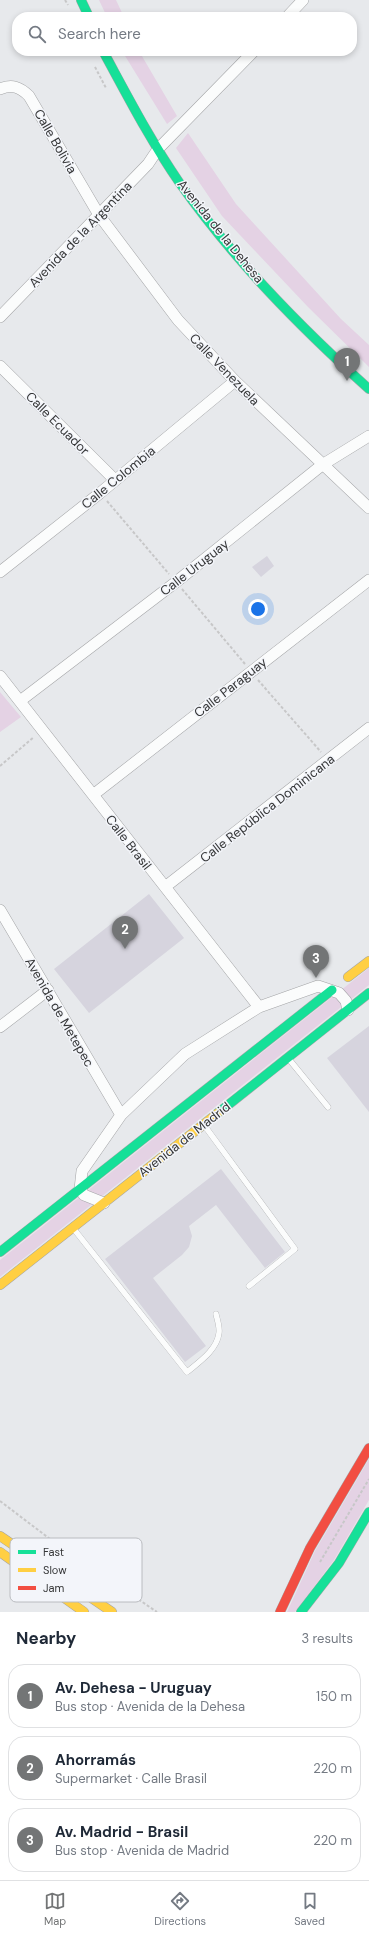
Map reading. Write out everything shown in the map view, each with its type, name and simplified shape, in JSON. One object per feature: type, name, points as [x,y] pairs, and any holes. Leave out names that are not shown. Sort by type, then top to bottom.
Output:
[{"type":"street","points":[[81,0],[87,12]]},
{"type":"street","points":[[292,12],[303,0]]},
{"type":"street","name":"Avenida de la Dehesa","points":[[106,56],[158,149],[201,211],[243,262],[322,346],[369,389]]},
{"type":"street","name":"Avenida de la Argentina","points":[[0,317],[148,164],[158,149],[249,56]]},
{"type":"street","name":"Calle Bolivia","points":[[0,89],[8,86],[21,88],[29,96],[99,215]]},
{"type":"street","name":"Calle Venezuela","points":[[99,215],[178,320],[235,381],[369,508]]},
{"type":"street","name":"Calle Ecuador","points":[[0,366],[115,480]]},
{"type":"street","name":"Calle Colombia","points":[[0,572],[100,493],[235,381]]},
{"type":"street","name":"Calle Uruguay","points":[[20,701],[176,582],[322,465],[369,436]]},
{"type":"street","name":"Calle Paraguay","points":[[93,795],[369,580]]},
{"type":"street","name":"Calle Brasil","points":[[0,676],[259,1008]]},
{"type":"street","name":"Calle República Dominicana","points":[[165,887],[369,728]]},
{"type":"street","name":"Avenida de Metepec","points":[[0,910],[121,1115]]},
{"type":"street","name":"Avenida de Madrid","points":[[0,1252],[369,961]]},
{"type":"street","points":[[104,1203],[84,1195],[80,1189],[82,1172],[121,1115],[185,1054],[259,1008],[318,986],[332,990],[343,996],[348,1010]]},
{"type":"street","points":[[0,1027],[48,990]]},
{"type":"street","name":"Avenida de Madrid","points":[[0,1285],[369,993]]},
{"type":"street","points":[[280,1612],[310,1548],[369,1448]]},
{"type":"street","points":[[301,1612],[339,1563],[369,1512]]},
{"type":"street","points":[[0,1536],[10,1543]]},
{"type":"street","points":[[0,1552],[10,1559]]},
{"type":"street","points":[[70,1602],[84,1612]]},
{"type":"street","points":[[97,1602],[112,1612]]},
{"type":"lane","points":[[288,1058],[328,1107]]},
{"type":"lane","points":[[204,1124],[295,1249],[249,1286]]},
{"type":"lane","points":[[73,1228],[187,1372],[209,1353],[215,1342],[219,1333],[216,1314]]},
{"type":"path","points":[[100,493],[251,671],[329,760]]},
{"type":"path","points":[[0,766],[42,730]]},
{"type":"path","points":[[316,1568],[369,1479]]},
{"type":"path","points":[[0,1501],[49,1538]]},
{"type":"path","points":[[142,1602],[157,1612]]},
{"type":"shaded area","points":[[99,0],[116,0],[122,12],[105,12]]},
{"type":"shaded area","points":[[125,56],[142,56],[177,116],[167,124]]},
{"type":"shaded area","points":[[188,133],[236,204],[341,319],[369,345],[369,367],[308,307],[222,216],[176,148]]},
{"type":"shaded area","points":[[0,692],[21,717],[0,732]]},
{"type":"shaded area","points":[[369,968],[369,985],[0,1277],[0,1260]]},
{"type":"shaded area","points":[[369,1459],[369,1500],[334,1560],[295,1612],[287,1612],[315,1551]]},
{"type":"building","points":[[267,556],[274,566],[261,577],[252,567]]},
{"type":"building","points":[[149,894],[184,938],[89,1013],[54,969]]},
{"type":"building","points":[[369,1026],[369,1112],[327,1058]]},
{"type":"building","points":[[221,1169],[285,1252],[265,1268],[216,1205],[189,1226],[192,1236],[189,1247],[182,1255],[153,1278],[206,1346],[185,1362],[105,1259]]},
{"type":"traffic: fast","points":[[81,0],[87,12]]},
{"type":"traffic: fast","points":[[106,56],[158,150],[179,182],[222,238],[244,265],[292,316],[369,389]]},
{"type":"traffic: fast","points":[[0,1252],[332,990]]},
{"type":"traffic: fast","points":[[218,1113],[369,993]]},
{"type":"traffic: fast","points":[[301,1612],[339,1563],[369,1512]]},
{"type":"traffic: slow","points":[[348,977],[369,961]]},
{"type":"traffic: slow","points":[[0,1285],[218,1113]]},
{"type":"traffic: slow","points":[[0,1536],[10,1543]]},
{"type":"traffic: slow","points":[[0,1552],[10,1559]]},
{"type":"traffic: slow","points":[[70,1602],[84,1612]]},
{"type":"traffic: slow","points":[[97,1602],[112,1612]]},
{"type":"traffic: jam","points":[[280,1612],[310,1548],[369,1448]]},
{"type":"place","name":"Av. Dehesa - Uruguay","points":[[347,381]]},
{"type":"place","name":"Ahorramás","points":[[125,949]]},
{"type":"place","name":"Av. Madrid - Brasil","points":[[316,978]]}]
